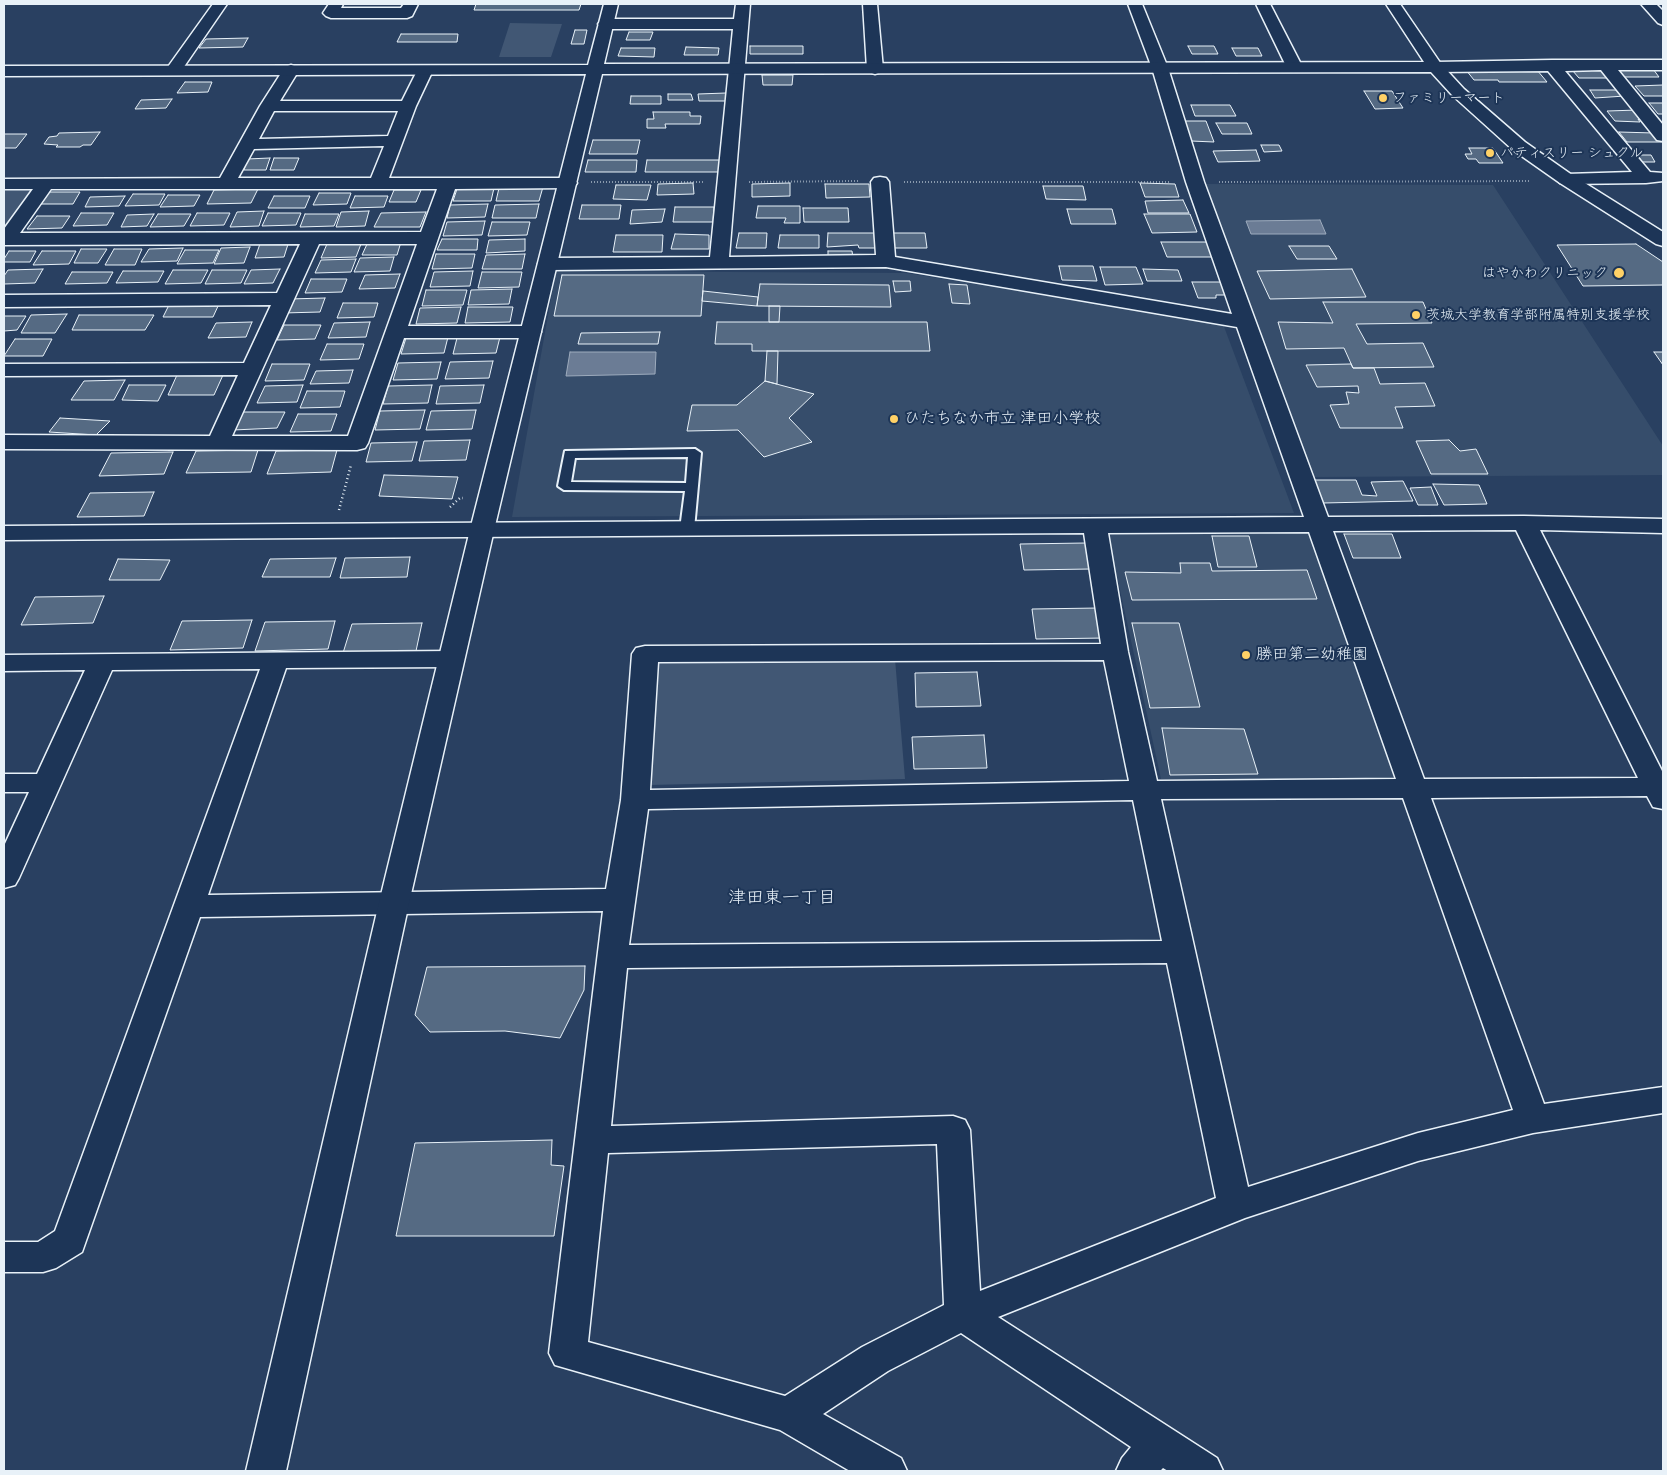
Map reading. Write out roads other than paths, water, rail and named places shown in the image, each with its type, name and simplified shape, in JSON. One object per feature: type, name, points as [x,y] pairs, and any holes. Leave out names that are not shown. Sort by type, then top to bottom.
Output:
[{"type":"street","points":[[173,71],[220,4]]},
{"type":"street","points":[[336,4],[331,12],[407,13],[411,4]]},
{"type":"street","points":[[719,262],[743,4]]},
{"type":"street","points":[[870,4],[875,69]]},
{"type":"street","points":[[1135,4],[1160,68],[1195,182],[1534,1119]]},
{"type":"street","points":[[1263,4],[1295,68]]},
{"type":"street","points":[[1393,4],[1435,67],[1458,92],[1520,146],[1566,180],[1663,240]]},
{"type":"street","points":[[1648,4],[1663,20]]},
{"type":"street","points":[[266,1471],[394,903],[451,660],[609,14],[741,24]]},
{"type":"street","points":[[1552,65],[1655,178]]},
{"type":"street","points":[[1605,65],[1663,136]]},
{"type":"street","points":[[4,71],[1295,68],[1663,65]]},
{"type":"street","points":[[226,184],[268,106],[291,70]]},
{"type":"street","points":[[378,183],[408,106],[425,70]]},
{"type":"street","points":[[268,106],[408,106]]},
{"type":"street","points":[[249,144],[395,141]]},
{"type":"street","points":[[1566,180],[1655,178]]},
{"type":"street","points":[[880,182],[886,261]]},
{"type":"street","points":[[4,442],[357,443],[448,183]]},
{"type":"street","points":[[4,184],[568,183]]},
{"type":"street","points":[[5,239],[46,184]]},
{"type":"street","points":[[218,442],[312,238]]},
{"type":"street","points":[[5,239],[429,238]]},
{"type":"street","points":[[548,264],[886,261],[1246,322]]},
{"type":"street","points":[[4,301],[284,299]]},
{"type":"street","points":[[396,332],[531,332]]},
{"type":"street","points":[[4,370],[252,369]]},
{"type":"street","points":[[635,800],[1145,790],[1415,788],[1661,792],[1524,523]]},
{"type":"street","points":[[4,533],[1524,523],[1663,526]]},
{"type":"street","points":[[1095,526],[1115,652],[1235,1206]]},
{"type":"street","points":[[887,1471],[789,1415],[568,1353],[612,957],[635,800],[646,654],[1115,652]]},
{"type":"street","points":[[4,663],[451,660]]},
{"type":"street","points":[[4,1257],[43,1257],[69,1241],[276,661]]},
{"type":"street","points":[[4,878],[102,662]]},
{"type":"street","points":[[4,783],[47,782]]},
{"type":"street","points":[[188,906],[619,900]]},
{"type":"street","points":[[612,957],[1180,952]]},
{"type":"street","points":[[789,1415],[875,1359],[963,1314],[1235,1206],[1418,1148],[1534,1119],[1663,1100]]},
{"type":"street","points":[[592,1140],[953,1130],[963,1314],[1147,1457],[1203,1471]]},
{"type":"lane","points":[[687,529],[692,486],[695,453],[570,454],[564,486],[692,486]]},
{"type":"place","name":"ファミリーマート","points":[[1383,98]]},
{"type":"place","name":"パティスリー シュクル","points":[[1490,153]]},
{"type":"place","name":"はやかわクリニック","points":[[1619,273]]},
{"type":"place","name":"茨城大学教育学部附属特別支援学校","points":[[1416,315]]},
{"type":"place","name":"ひたちなか市立 津田小学校","points":[[894,419]]},
{"type":"place","name":"勝田第二幼稚園","points":[[1246,655]]},
{"type":"district","name":"津田東一丁目","points":[[782,898]]}]
